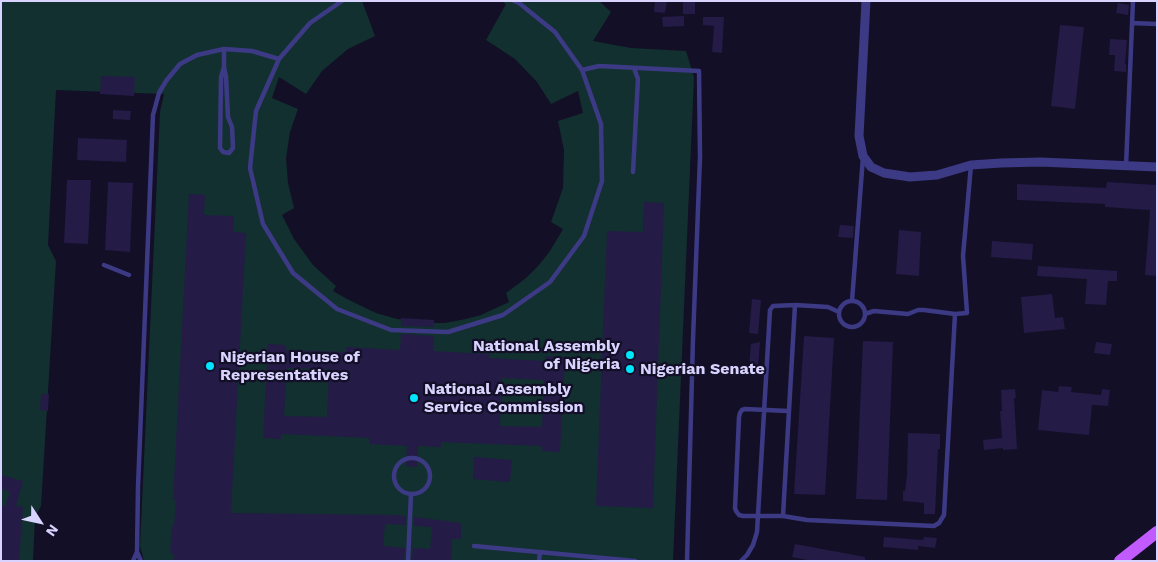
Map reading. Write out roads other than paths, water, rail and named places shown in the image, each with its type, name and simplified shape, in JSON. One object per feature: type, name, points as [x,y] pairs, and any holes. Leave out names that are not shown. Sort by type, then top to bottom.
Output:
[{"type":"main road","points":[[1120,561],[1157,532]]},
{"type":"street","points":[[866,1],[859,136],[863,156],[871,167],[884,173],[910,177],[937,175],[971,166],[1001,162],[1157,167]]},
{"type":"lane","points":[[342,1],[310,23],[279,58],[256,111],[250,168],[263,224],[293,273],[337,309],[391,330],[448,332],[503,315],[550,282],[584,236],[602,181],[601,124],[582,70],[555,32],[514,1]]},
{"type":"lane","points":[[1126,166],[1133,1]]},
{"type":"lane","points":[[1132,22],[1157,24]]},
{"type":"lane","points":[[133,561],[137,552],[153,115],[159,93],[180,64],[197,55],[224,49],[252,51],[279,58]]},
{"type":"lane","points":[[224,49],[228,117],[232,127],[233,148],[229,153],[223,152],[220,148],[221,77],[224,67]]},
{"type":"lane","points":[[582,70],[600,66],[699,71],[700,157],[693,339],[688,561]]},
{"type":"lane","points":[[633,172],[638,79],[634,68]]},
{"type":"lane","points":[[852,301],[863,156]]},
{"type":"lane","points":[[865,314],[874,311],[908,314],[918,310],[955,314],[967,312],[963,256],[971,166]]},
{"type":"lane","points":[[104,265],[129,275]]},
{"type":"lane","points":[[852,301],[862,306],[865,314],[862,323],[851,327],[844,325],[840,321],[839,312],[844,304],[852,301]]},
{"type":"lane","points":[[742,561],[753,545],[757,532],[770,310],[773,306],[794,305],[828,307],[839,312]]},
{"type":"lane","points":[[783,516],[794,305]]},
{"type":"lane","points":[[788,411],[742,410],[739,417],[735,508],[739,514],[783,516],[807,520],[934,526],[940,524],[944,515],[955,314]]},
{"type":"lane","points":[[408,459],[420,460],[428,469],[429,481],[422,491],[411,494],[405,493],[397,486],[394,475],[402,461],[408,459]]},
{"type":"lane","points":[[408,561],[411,494]]},
{"type":"lane","points":[[474,546],[635,561]]},
{"type":"lane","points":[[137,552],[141,561]]},
{"type":"lane","points":[[539,561],[540,552]]},
{"type":"place","name":"National Assembly of Nigeria","points":[[630,355]]},
{"type":"place","name":"Nigerian House of Representatives","points":[[210,366]]},
{"type":"place","name":"Nigerian Senate","points":[[630,369]]},
{"type":"place","name":"National Assembly Service Commission","points":[[414,398]]}]
